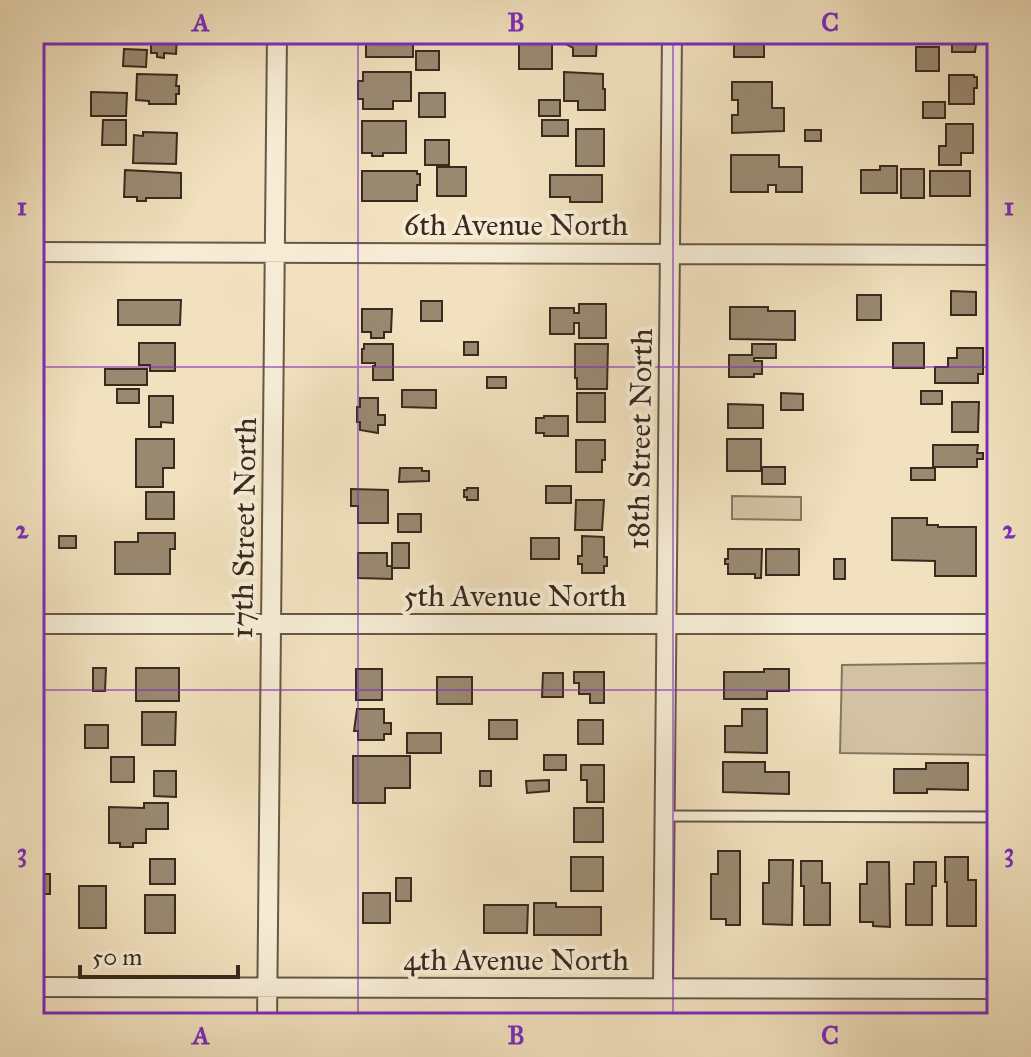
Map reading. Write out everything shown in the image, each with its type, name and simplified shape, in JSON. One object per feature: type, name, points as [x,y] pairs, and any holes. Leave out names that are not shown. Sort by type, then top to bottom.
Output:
[{"type":"street","name":"17th Street North","points":[[267,1023],[277,34]]},
{"type":"street","name":"18th Street North","points":[[663,988],[672,34]]},
{"type":"street","name":"6th Avenue North","points":[[34,252],[997,255]]},
{"type":"street","name":"5th Avenue North","points":[[34,624],[997,624]]},
{"type":"street","name":"4th Avenue North","points":[[34,987],[997,989]]},
{"type":"lane","points":[[665,816],[997,817]]},
{"type":"shaded area","points":[[732,496],[801,497],[801,520],[732,519]]},
{"type":"shaded area","points":[[992,663],[992,755],[840,753],[842,665]]},
{"type":"building","points":[[151,34],[177,34],[176,54],[164,53],[164,58],[151,53]]},
{"type":"building","points":[[366,34],[393,34],[393,40],[413,40],[413,57],[366,57]]},
{"type":"building","points":[[564,34],[603,34],[603,37],[597,37],[596,56],[573,56],[573,48],[564,43]]},
{"type":"building","points":[[734,34],[764,34],[764,57],[734,57]]},
{"type":"building","points":[[952,34],[975,34],[975,52],[952,52]]},
{"type":"building","points":[[519,41],[552,41],[552,69],[519,69]]},
{"type":"building","points":[[916,47],[939,47],[939,71],[916,71]]},
{"type":"building","points":[[124,49],[147,50],[146,67],[123,66]]},
{"type":"building","points":[[416,51],[439,51],[439,70],[416,70]]},
{"type":"building","points":[[363,72],[411,72],[411,101],[393,101],[393,109],[363,109],[363,99],[358,99],[358,81],[363,81]]},
{"type":"building","points":[[564,72],[603,74],[605,110],[578,110],[578,101],[564,101]]},
{"type":"building","points":[[137,74],[177,75],[179,94],[176,94],[176,104],[149,104],[149,101],[136,100]]},
{"type":"building","points":[[949,75],[977,77],[974,104],[949,104]]},
{"type":"building","points":[[732,82],[772,82],[772,108],[784,108],[784,131],[732,133],[732,115],[738,115],[738,100],[732,100]]},
{"type":"building","points":[[91,92],[127,93],[126,116],[91,116]]},
{"type":"building","points":[[419,93],[445,93],[445,117],[419,117]]},
{"type":"building","points":[[539,100],[560,100],[560,116],[539,116]]},
{"type":"building","points":[[923,102],[945,102],[945,118],[923,118]]},
{"type":"building","points":[[103,120],[126,120],[126,145],[102,145]]},
{"type":"building","points":[[542,120],[568,120],[568,136],[542,136]]},
{"type":"building","points":[[362,121],[406,121],[406,153],[372,156],[372,153],[362,153]]},
{"type":"building","points":[[946,124],[973,124],[973,153],[961,153],[961,165],[939,165],[939,146],[946,146]]},
{"type":"building","points":[[576,129],[604,129],[604,166],[576,166]]},
{"type":"building","points":[[805,130],[821,130],[821,141],[805,141]]},
{"type":"building","points":[[143,132],[177,133],[176,164],[133,163],[134,135],[143,136]]},
{"type":"building","points":[[425,140],[449,140],[449,165],[425,165]]},
{"type":"building","points":[[731,155],[779,155],[779,167],[802,167],[802,192],[776,192],[776,185],[768,185],[768,192],[731,192]]},
{"type":"building","points":[[880,166],[897,166],[897,193],[861,193],[861,170],[880,170]]},
{"type":"building","points":[[437,167],[466,167],[466,196],[437,196]]},
{"type":"building","points":[[901,169],[924,169],[924,198],[901,198]]},
{"type":"building","points":[[125,170],[181,173],[181,198],[137,201],[137,197],[124,197]]},
{"type":"building","points":[[362,171],[417,171],[420,185],[417,185],[417,201],[362,201]]},
{"type":"building","points":[[930,171],[970,171],[970,196],[930,196]]},
{"type":"building","points":[[550,175],[602,175],[602,202],[570,202],[570,197],[550,197]]},
{"type":"building","points":[[951,291],[976,292],[976,315],[951,315]]},
{"type":"building","points":[[857,295],[881,295],[881,320],[857,320]]},
{"type":"building","points":[[118,300],[181,300],[180,325],[118,325]]},
{"type":"building","points":[[421,301],[442,301],[442,321],[421,321]]},
{"type":"building","points":[[579,304],[606,304],[606,338],[579,338],[579,323],[574,323],[574,334],[550,334],[550,308],[574,308],[574,313],[579,313]]},
{"type":"building","points":[[730,307],[795,311],[795,340],[730,339]]},
{"type":"building","points":[[362,309],[392,309],[391,332],[384,332],[384,338],[371,338],[371,332],[362,332]]},
{"type":"building","points":[[464,342],[478,342],[478,355],[464,355]]},
{"type":"building","points":[[139,343],[175,343],[175,371],[150,371],[150,365],[139,365]]},
{"type":"building","points":[[893,343],[924,343],[924,368],[893,368]]},
{"type":"building","points":[[364,344],[393,344],[393,380],[373,380],[375,363],[362,363]]},
{"type":"building","points":[[575,344],[608,344],[607,389],[577,389]]},
{"type":"building","points":[[752,344],[776,344],[776,358],[754,358],[754,361],[762,361],[762,374],[729,377],[729,355],[752,355]]},
{"type":"building","points":[[957,348],[983,348],[983,374],[978,374],[978,383],[935,383],[935,367],[948,367],[948,358],[957,358]]},
{"type":"building","points":[[105,369],[147,369],[147,385],[105,385]]},
{"type":"building","points":[[487,377],[506,377],[506,388],[487,388]]},
{"type":"building","points":[[117,389],[139,389],[139,403],[117,403]]},
{"type":"building","points":[[402,390],[436,390],[436,408],[402,407]]},
{"type":"building","points":[[921,391],[942,391],[942,404],[921,404]]},
{"type":"building","points":[[577,393],[605,393],[605,422],[577,422]]},
{"type":"building","points":[[781,393],[803,394],[803,410],[781,410]]},
{"type":"building","points":[[149,396],[173,396],[173,423],[161,422],[161,427],[149,427]]},
{"type":"building","points":[[360,398],[378,398],[378,415],[385,415],[385,425],[378,425],[378,433],[360,430],[357,407],[360,407]]},
{"type":"building","points":[[952,402],[979,402],[978,432],[952,432]]},
{"type":"building","points":[[728,404],[763,405],[763,428],[728,428]]},
{"type":"building","points":[[568,416],[568,436],[536,433],[536,418]]},
{"type":"building","points":[[136,439],[174,439],[174,468],[163,468],[163,487],[136,487]]},
{"type":"building","points":[[727,439],[761,439],[761,471],[727,471]]},
{"type":"building","points":[[576,440],[605,440],[602,472],[576,472]]},
{"type":"building","points":[[933,445],[978,445],[977,453],[983,453],[983,459],[977,459],[977,467],[933,467]]},
{"type":"building","points":[[762,467],[785,467],[785,484],[762,484]]},
{"type":"building","points":[[400,468],[429,471],[429,481],[399,482]]},
{"type":"building","points":[[911,468],[935,468],[935,480],[911,480]]},
{"type":"building","points":[[546,486],[571,486],[571,503],[546,503]]},
{"type":"building","points":[[467,488],[478,488],[478,500],[464,497]]},
{"type":"building","points":[[351,489],[388,490],[388,523],[358,523],[358,506],[351,506]]},
{"type":"building","points":[[146,492],[174,492],[174,519],[146,519]]},
{"type":"building","points":[[576,500],[604,500],[602,530],[575,530]]},
{"type":"building","points":[[398,514],[421,514],[421,532],[398,532]]},
{"type":"building","points":[[892,518],[927,518],[927,525],[938,527],[976,527],[976,576],[935,576],[935,561],[892,560]]},
{"type":"building","points":[[138,533],[175,533],[175,549],[170,549],[170,574],[115,574],[115,542],[138,542]]},
{"type":"building","points":[[59,536],[76,536],[76,548],[59,548]]},
{"type":"building","points":[[582,536],[604,537],[607,566],[604,566],[604,573],[582,573],[578,556],[582,556]]},
{"type":"building","points":[[531,538],[559,538],[559,559],[531,559]]},
{"type":"building","points":[[392,543],[409,543],[409,568],[392,568]]},
{"type":"building","points":[[728,549],[762,549],[761,578],[755,578],[755,574],[728,574],[725,559],[728,559]]},
{"type":"building","points":[[766,549],[799,549],[799,575],[766,575]]},
{"type":"building","points":[[358,553],[387,553],[387,566],[392,566],[392,579],[358,578]]},
{"type":"building","points":[[834,559],[845,559],[845,579],[834,579]]},
{"type":"building","points":[[93,668],[106,668],[105,691],[93,691]]},
{"type":"building","points":[[136,668],[179,668],[179,701],[136,701]]},
{"type":"building","points":[[356,669],[382,669],[382,700],[356,700]]},
{"type":"building","points":[[764,669],[789,669],[789,691],[767,691],[767,699],[724,699],[724,672],[764,672]]},
{"type":"building","points":[[574,672],[604,672],[604,703],[590,703],[590,694],[579,694],[579,683],[574,683]]},
{"type":"building","points":[[543,673],[563,673],[563,697],[542,697]]},
{"type":"building","points":[[437,677],[472,677],[472,704],[437,704]]},
{"type":"building","points":[[357,709],[384,709],[384,723],[391,723],[391,734],[384,734],[384,740],[358,740],[358,731],[354,731]]},
{"type":"building","points":[[742,709],[767,709],[767,753],[725,752],[725,726],[742,726]]},
{"type":"building","points":[[142,712],[176,712],[175,745],[142,745]]},
{"type":"building","points":[[489,720],[517,720],[517,739],[489,739]]},
{"type":"building","points":[[578,720],[603,720],[603,744],[578,744]]},
{"type":"building","points":[[85,725],[108,725],[108,748],[85,748]]},
{"type":"building","points":[[407,733],[441,733],[441,753],[407,753]]},
{"type":"building","points":[[544,755],[566,755],[566,770],[544,770]]},
{"type":"building","points":[[353,756],[410,756],[410,788],[385,788],[385,803],[353,803]]},
{"type":"building","points":[[111,757],[134,757],[134,782],[111,782]]},
{"type":"building","points":[[723,762],[765,762],[765,772],[789,772],[789,794],[723,792]]},
{"type":"building","points":[[926,763],[968,763],[968,790],[927,789],[927,793],[894,793],[894,769],[926,769]]},
{"type":"building","points":[[581,765],[604,765],[604,802],[587,802],[587,780],[581,780]]},
{"type":"building","points":[[154,771],[176,771],[176,797],[154,796]]},
{"type":"building","points":[[480,771],[491,771],[491,786],[480,786]]},
{"type":"building","points":[[549,780],[549,791],[527,793],[526,781]]},
{"type":"building","points":[[144,803],[168,803],[168,829],[146,829],[146,843],[133,843],[133,847],[109,843],[109,807],[144,808]]},
{"type":"building","points":[[574,808],[603,808],[603,842],[574,842]]},
{"type":"building","points":[[718,851],[740,851],[740,925],[726,925],[726,919],[711,919],[711,874],[718,874]]},
{"type":"building","points":[[571,857],[603,857],[603,891],[571,891]]},
{"type":"building","points":[[945,857],[968,857],[968,880],[976,880],[976,926],[947,926]]},
{"type":"building","points":[[150,859],[175,859],[175,884],[150,884]]},
{"type":"building","points":[[769,860],[793,860],[792,925],[763,924],[763,883],[769,883]]},
{"type":"building","points":[[801,861],[822,861],[822,883],[830,883],[830,925],[804,925]]},
{"type":"building","points":[[867,862],[889,862],[890,927],[860,922],[860,884],[867,884]]},
{"type":"building","points":[[914,862],[936,862],[936,886],[932,886],[932,925],[906,925],[906,884],[914,884]]},
{"type":"building","points":[[34,874],[50,874],[50,894],[34,894]]},
{"type":"building","points":[[396,878],[411,878],[411,901],[396,901]]},
{"type":"building","points":[[79,886],[106,886],[106,928],[79,928]]},
{"type":"building","points":[[363,893],[390,893],[390,923],[363,923]]},
{"type":"building","points":[[145,895],[175,895],[175,933],[145,933]]},
{"type":"building","points":[[534,903],[556,903],[556,907],[601,907],[601,935],[534,935]]},
{"type":"building","points":[[484,905],[528,905],[527,933],[484,933]]}]
